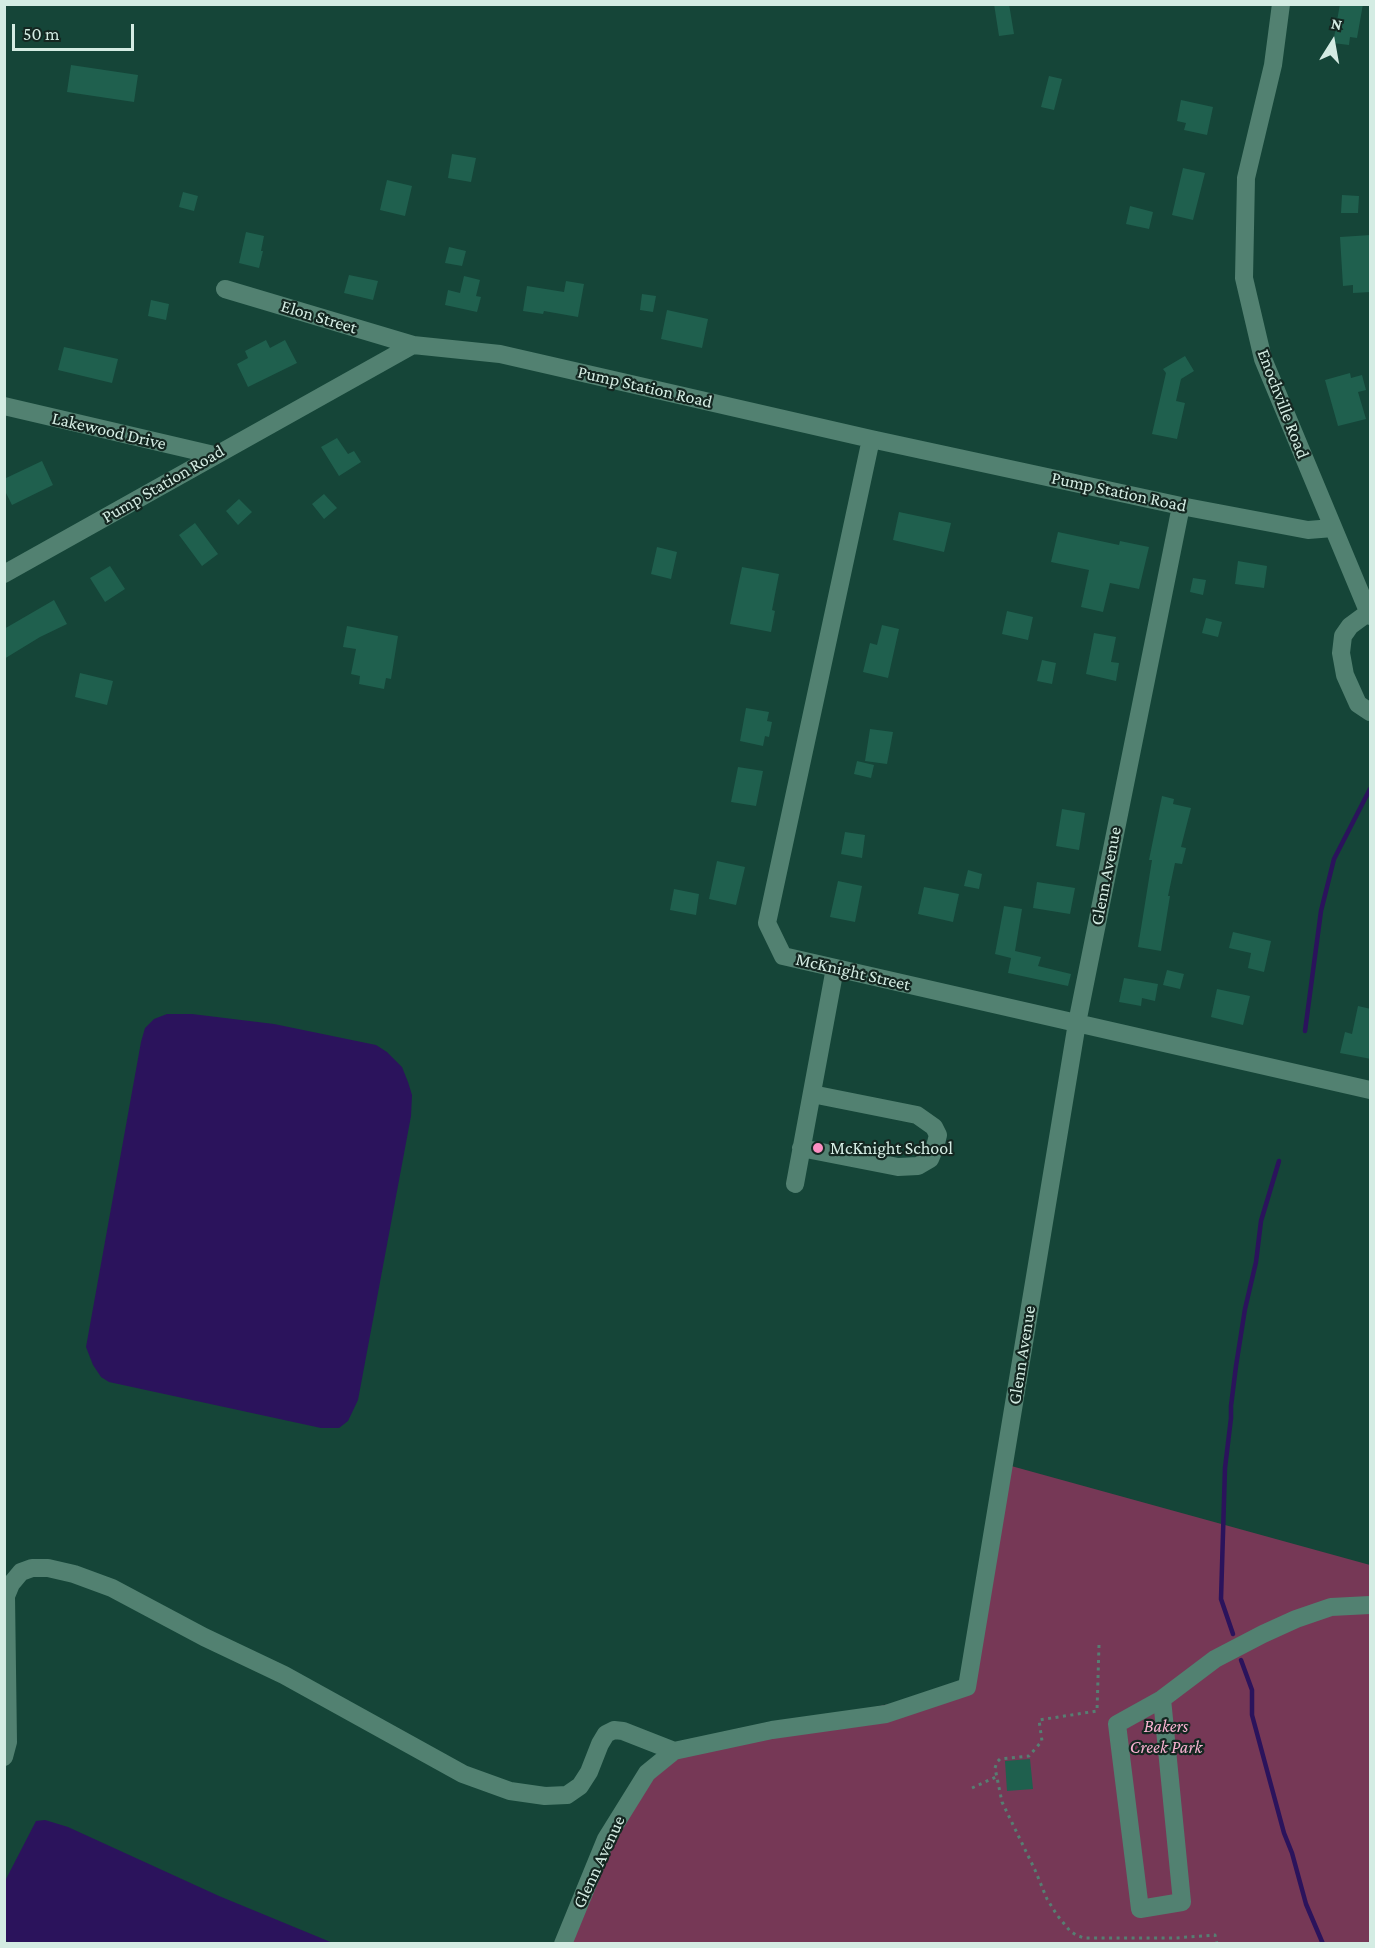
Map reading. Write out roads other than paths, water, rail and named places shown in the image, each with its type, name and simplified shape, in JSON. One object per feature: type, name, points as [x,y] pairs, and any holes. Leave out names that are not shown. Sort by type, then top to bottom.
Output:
[{"type":"street","name":"Enochville Road","points":[[1281,4],[1272,64],[1246,178],[1244,278],[1263,359],[1370,614]]},
{"type":"street","name":"Elon Street","points":[[225,289],[413,345]]},
{"type":"street","name":"Pump Station Road","points":[[4,574],[413,345],[500,354],[1181,506],[1308,530],[1333,528]]},
{"type":"street","name":"Lakewood Drive","points":[[4,406],[214,455]]},
{"type":"street","name":"McKnight Street","points":[[871,438],[767,923],[783,956],[1371,1090]]},
{"type":"street","name":"Glenn Avenue","points":[[562,1944],[606,1839],[647,1773],[674,1751],[772,1730],[886,1714],[967,1687],[1077,1023],[1181,506]]},
{"type":"street","points":[[1370,614],[1350,626],[1343,636],[1341,653],[1345,675],[1358,704],[1371,712]]},
{"type":"street","points":[[795,1184],[835,968]]},
{"type":"street","points":[[801,1148],[898,1167],[918,1166],[930,1159],[938,1136],[934,1126],[917,1115],[812,1094]]},
{"type":"street","points":[[4,1757],[8,1742],[6,1596],[11,1584],[21,1572],[32,1568],[48,1568],[74,1574],[112,1588],[204,1637],[284,1675],[463,1774],[510,1791],[545,1796],[567,1795],[580,1786],[590,1772],[606,1734],[614,1730],[623,1731],[674,1751]]},
{"type":"street","points":[[1162,1699],[1182,1902],[1140,1909],[1117,1724],[1162,1699],[1215,1659],[1263,1634],[1331,1607],[1371,1605]]},
{"type":"waterway","points":[[1305,1031],[1321,911],[1334,859],[1370,789]]},
{"type":"waterway","points":[[1233,1634],[1221,1599],[1225,1468],[1231,1406],[1261,1221],[1279,1161]]},
{"type":"waterway","points":[[1241,1660],[1252,1690],[1252,1715],[1284,1833],[1306,1904],[1323,1944]]},
{"type":"place","name":"McKnight School","points":[[818,1148]]},
{"type":"park label","name":"Bakers Creek Park","points":[[1166,1736]]}]
